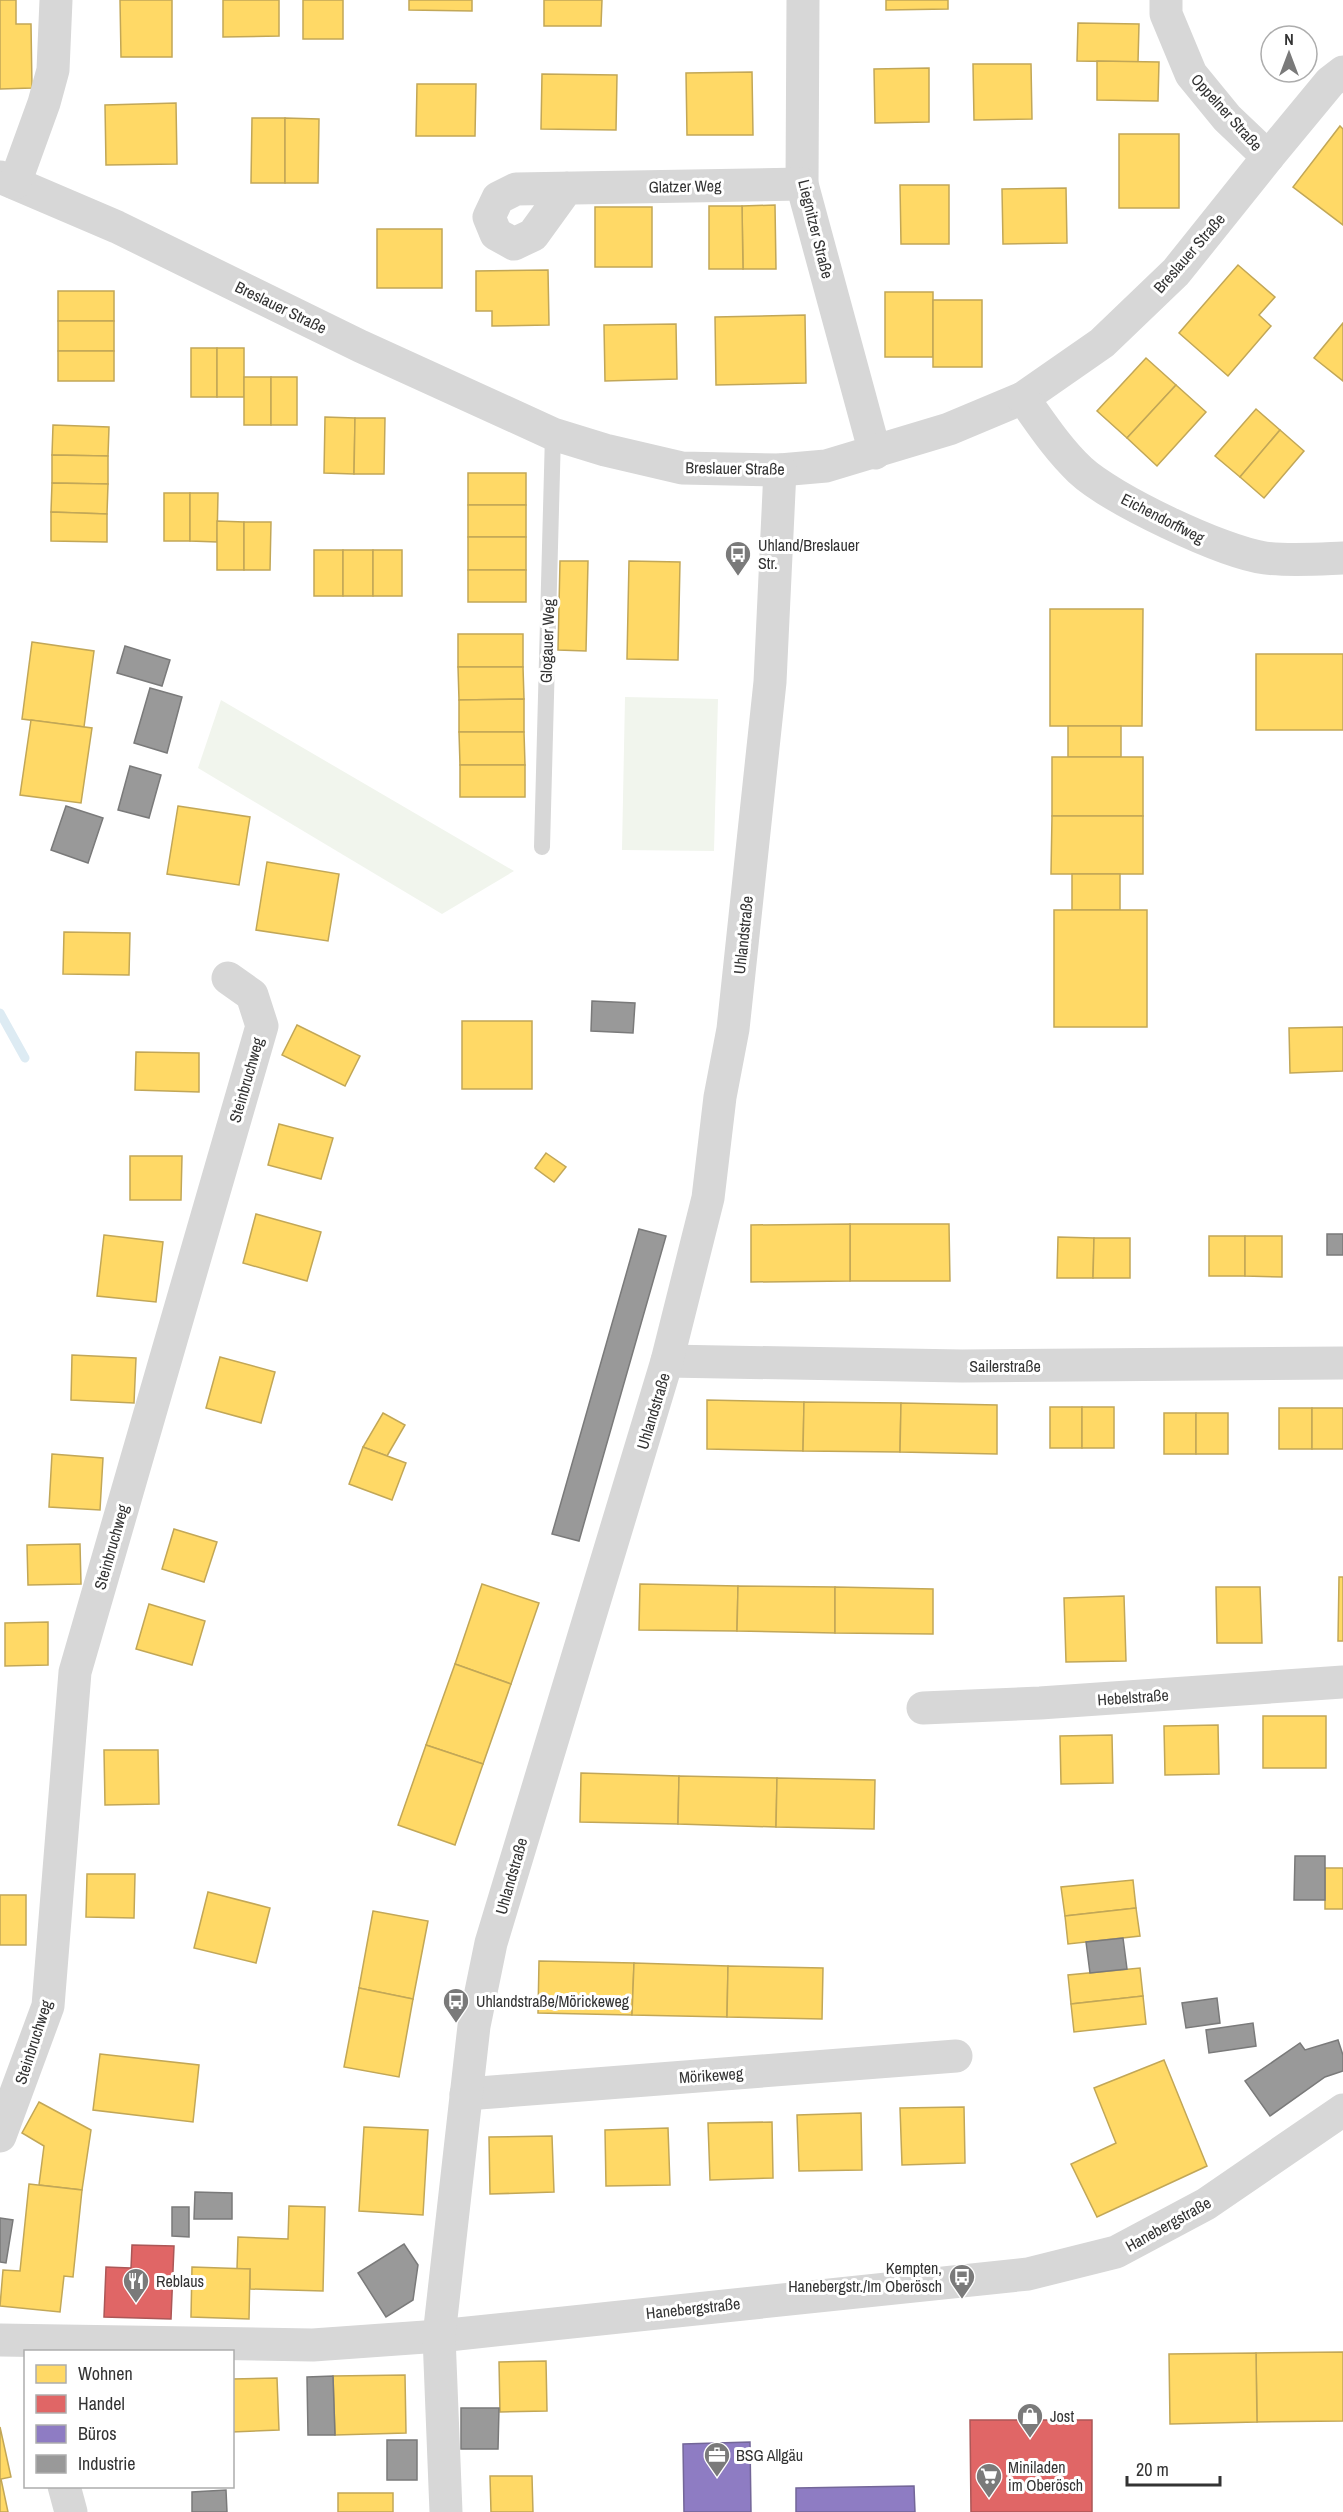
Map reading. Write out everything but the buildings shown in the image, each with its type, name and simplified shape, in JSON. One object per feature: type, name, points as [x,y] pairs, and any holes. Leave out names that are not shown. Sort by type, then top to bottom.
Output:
[{"type":"street","points":[[7,180],[44,103],[53,70],[56,0]]},
{"type":"street","name":"Liegnitzer Straße","points":[[803,0],[802,184],[875,453]]},
{"type":"street","name":"Oppelner Straße","points":[[1166,0],[1166,14],[1191,74],[1227,118],[1268,157]]},
{"type":"street","name":"Breslauer Straße","points":[[7,180],[117,228],[360,346],[553,434],[605,450],[682,468],[780,470],[826,466],[875,453],[949,429],[1023,398],[1102,343],[1176,272],[1268,157],[1339,83]]},
{"type":"street","name":"Glatzer Weg","points":[[567,188],[802,184]]},
{"type":"street","name":"Eichendorffweg","points":[[1023,398],[1053,442],[1082,472],[1125,500],[1216,544],[1265,558],[1343,558]]},
{"type":"street","name":"Uhlandstraße","points":[[446,2512],[440,2336],[474,2026],[491,1943],[667,1361],[708,1198],[720,1097],[733,1029],[770,682],[780,470]]},
{"type":"street","name":"Steinbruchweg","points":[[0,2136],[48,2006],[75,1672],[262,1026],[252,995],[228,978]]},
{"type":"street","name":"Sailerstraße","points":[[667,1361],[962,1366],[1343,1363]]},
{"type":"street","name":"Hebelstraße","points":[[923,1708],[1040,1704],[1343,1682]]},
{"type":"street","name":"Mörikeweg","points":[[466,2094],[956,2056]]},
{"type":"street","name":"Hanebergstraße","points":[[16,2345],[313,2345],[440,2336],[1028,2274],[1116,2252],[1206,2204],[1343,2110]]},
{"type":"street","points":[[64,2488],[71,2512]]},
{"type":"lane","name":"Glogauer Weg","points":[[542,848],[553,434]]},
{"type":"shaded area","points":[[625,697],[718,699],[714,851],[622,850]]},
{"type":"shaded area","points":[[221,700],[514,871],[442,914],[198,768]]},
{"type":"waterway","points":[[0,1013],[25,1058]]},
{"type":"place","name":"Uhland/Breslauer Str.","points":[[738,577]]},
{"type":"place","name":"Uhlandstraße/Mörickeweg","points":[[456,2024]]},
{"type":"place","name":"Kempten, Hanebergstr./Im Oberösch","points":[[962,2300]]},
{"type":"place","name":"Reblaus","points":[[136,2304]]},
{"type":"place","name":"Jost","points":[[1030,2439]]},
{"type":"place","name":"BSG Allgäu","points":[[717,2478]]},
{"type":"place","name":"Miniladen im Oberösch","points":[[989,2499]]}]
